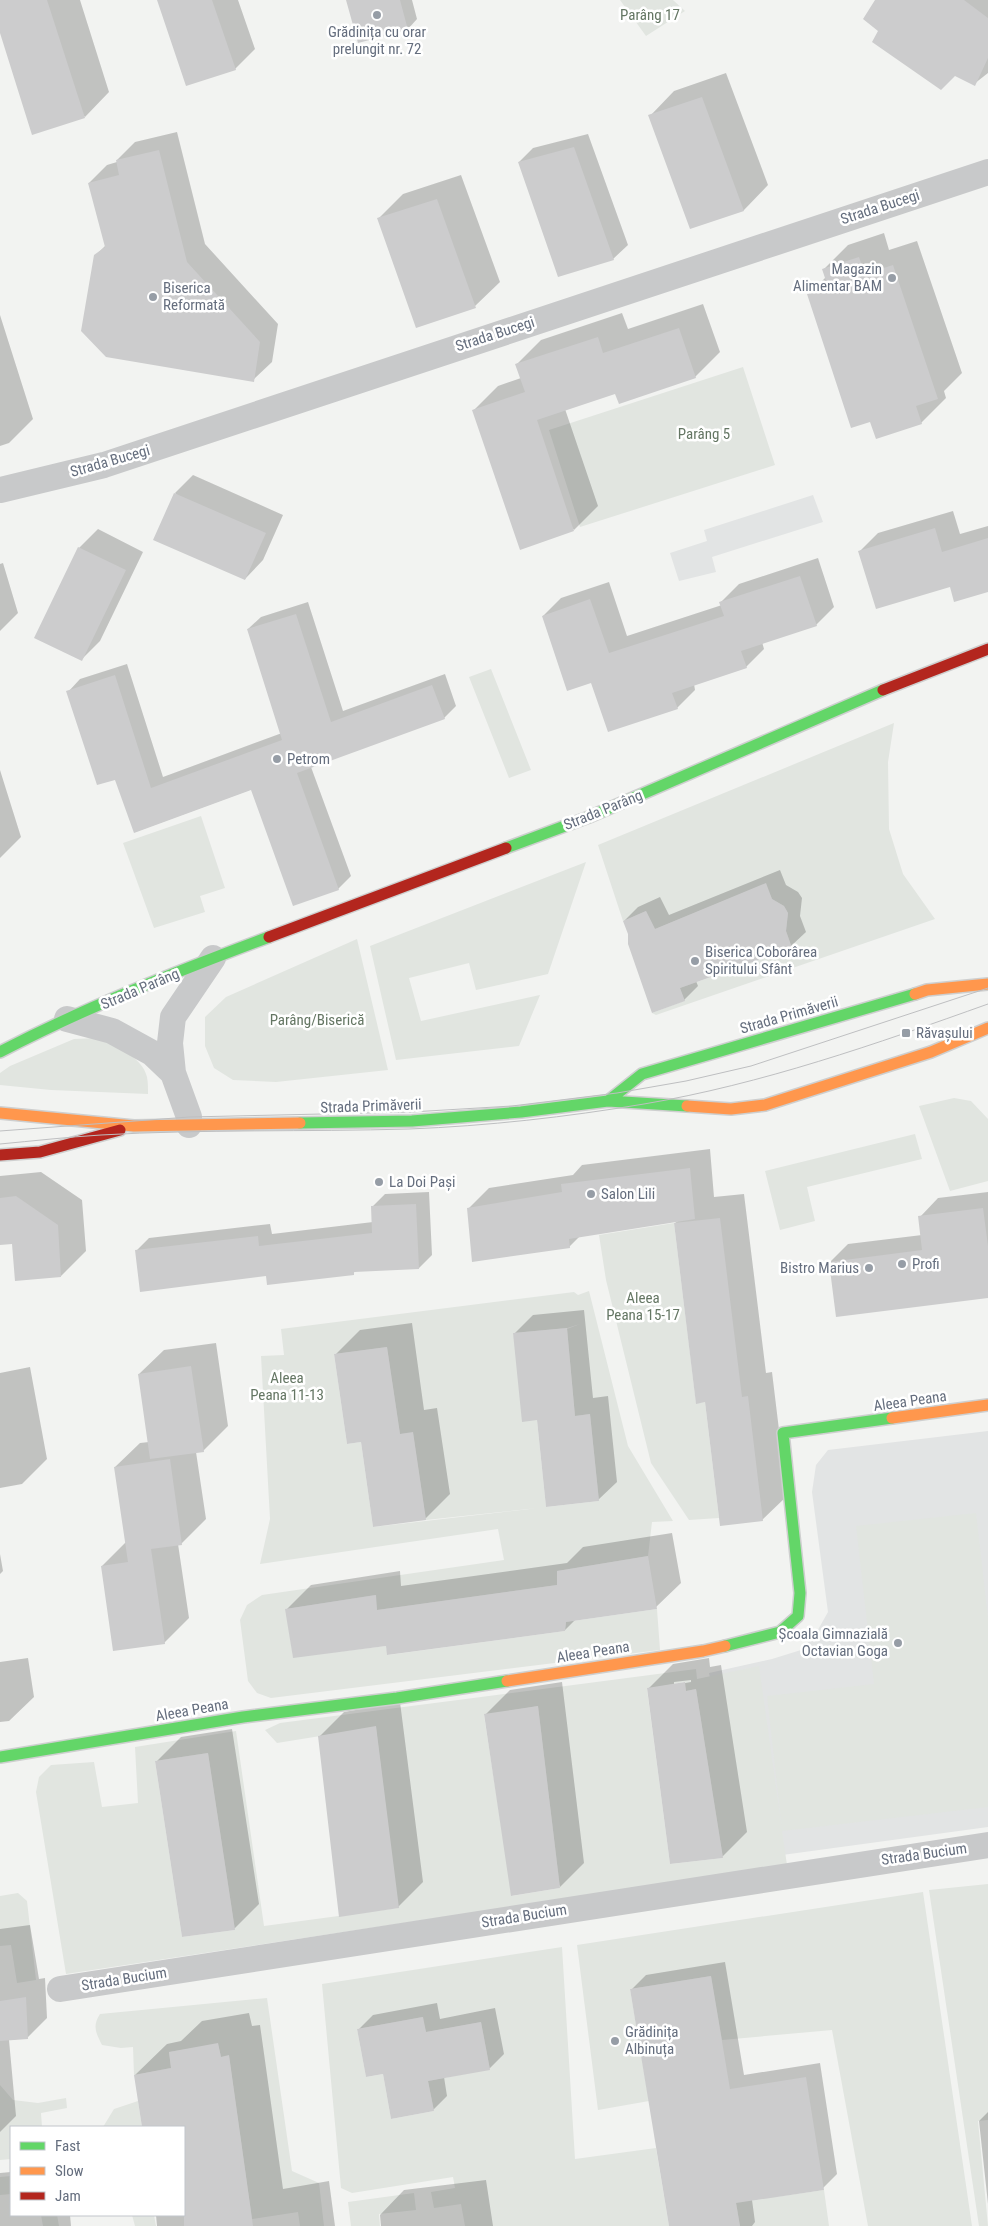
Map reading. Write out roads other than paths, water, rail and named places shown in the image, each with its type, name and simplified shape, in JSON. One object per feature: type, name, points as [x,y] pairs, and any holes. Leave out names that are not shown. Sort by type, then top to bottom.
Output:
[{"type":"street","name":"Strada Bucegi","points":[[0,490],[104,465],[988,172]]},
{"type":"street","name":"Strada Parâng","points":[[0,1052],[67,1019],[214,958],[589,817],[917,676],[988,649]]},
{"type":"street","name":"Strada Parâng","points":[[190,1125],[189,1117],[173,1073],[170,1043],[173,1017],[214,958]]},
{"type":"street","name":"Strada Primăverii","points":[[608,1102],[642,1074],[927,990],[988,984]]},
{"type":"street","name":"Strada Parâng","points":[[67,1019],[112,1031],[152,1053],[173,1073]]},
{"type":"street","name":"Strada Primăverii","points":[[0,1113],[134,1126],[412,1120],[521,1112],[608,1102],[731,1109],[765,1105],[931,1052],[988,1028]]},
{"type":"street","name":"Strada Primăverii","points":[[0,1155],[40,1152],[134,1126]]},
{"type":"street","name":"Aleea Peana","points":[[0,1756],[243,1717],[397,1698],[703,1651],[780,1632],[798,1616],[800,1593],[783,1434],[988,1405]]},
{"type":"street","name":"Strada Bucium","points":[[60,1989],[988,1845]]},
{"type":"tram line","points":[[0,1131],[189,1117],[411,1112],[512,1106],[617,1093],[686,1081],[751,1066],[988,988]]},
{"type":"tram line","points":[[0,1144],[139,1133],[438,1128],[586,1113],[688,1096],[732,1086],[818,1062],[988,1004]]},
{"type":"place","name":"Grădinița cu orar prelungit nr. 72","points":[[377,15]]},
{"type":"place","name":"Magazin Alimentar BAM","points":[[892,278]]},
{"type":"place","name":"Biserica Reformată","points":[[153,297]]},
{"type":"place","name":"Petrom","points":[[277,759]]},
{"type":"place","name":"Biserica Coborârea Spiritului Sfânt","points":[[695,961]]},
{"type":"place","name":"Răvașului","points":[[906,1033]]},
{"type":"place","name":"La Doi Pași","points":[[379,1182]]},
{"type":"place","name":"Salon Lili","points":[[591,1194]]},
{"type":"place","name":"Profi","points":[[902,1264]]},
{"type":"place","name":"Bistro Marius","points":[[869,1268]]},
{"type":"place","name":"Școala Gimnazială Octavian Goga","points":[[898,1643]]},
{"type":"place","name":"Grădinița Albinuța","points":[[615,2041]]},
{"type":"park label","name":"Parâng 17","points":[[650,15]]},
{"type":"park label","name":"Parâng 5","points":[[704,434]]},
{"type":"park label","name":"Parâng/Biserică","points":[[317,1020]]},
{"type":"park label","name":"Aleea Peana 15-17","points":[[643,1306]]},
{"type":"park label","name":"Aleea Peana 11-13","points":[[287,1386]]}]
